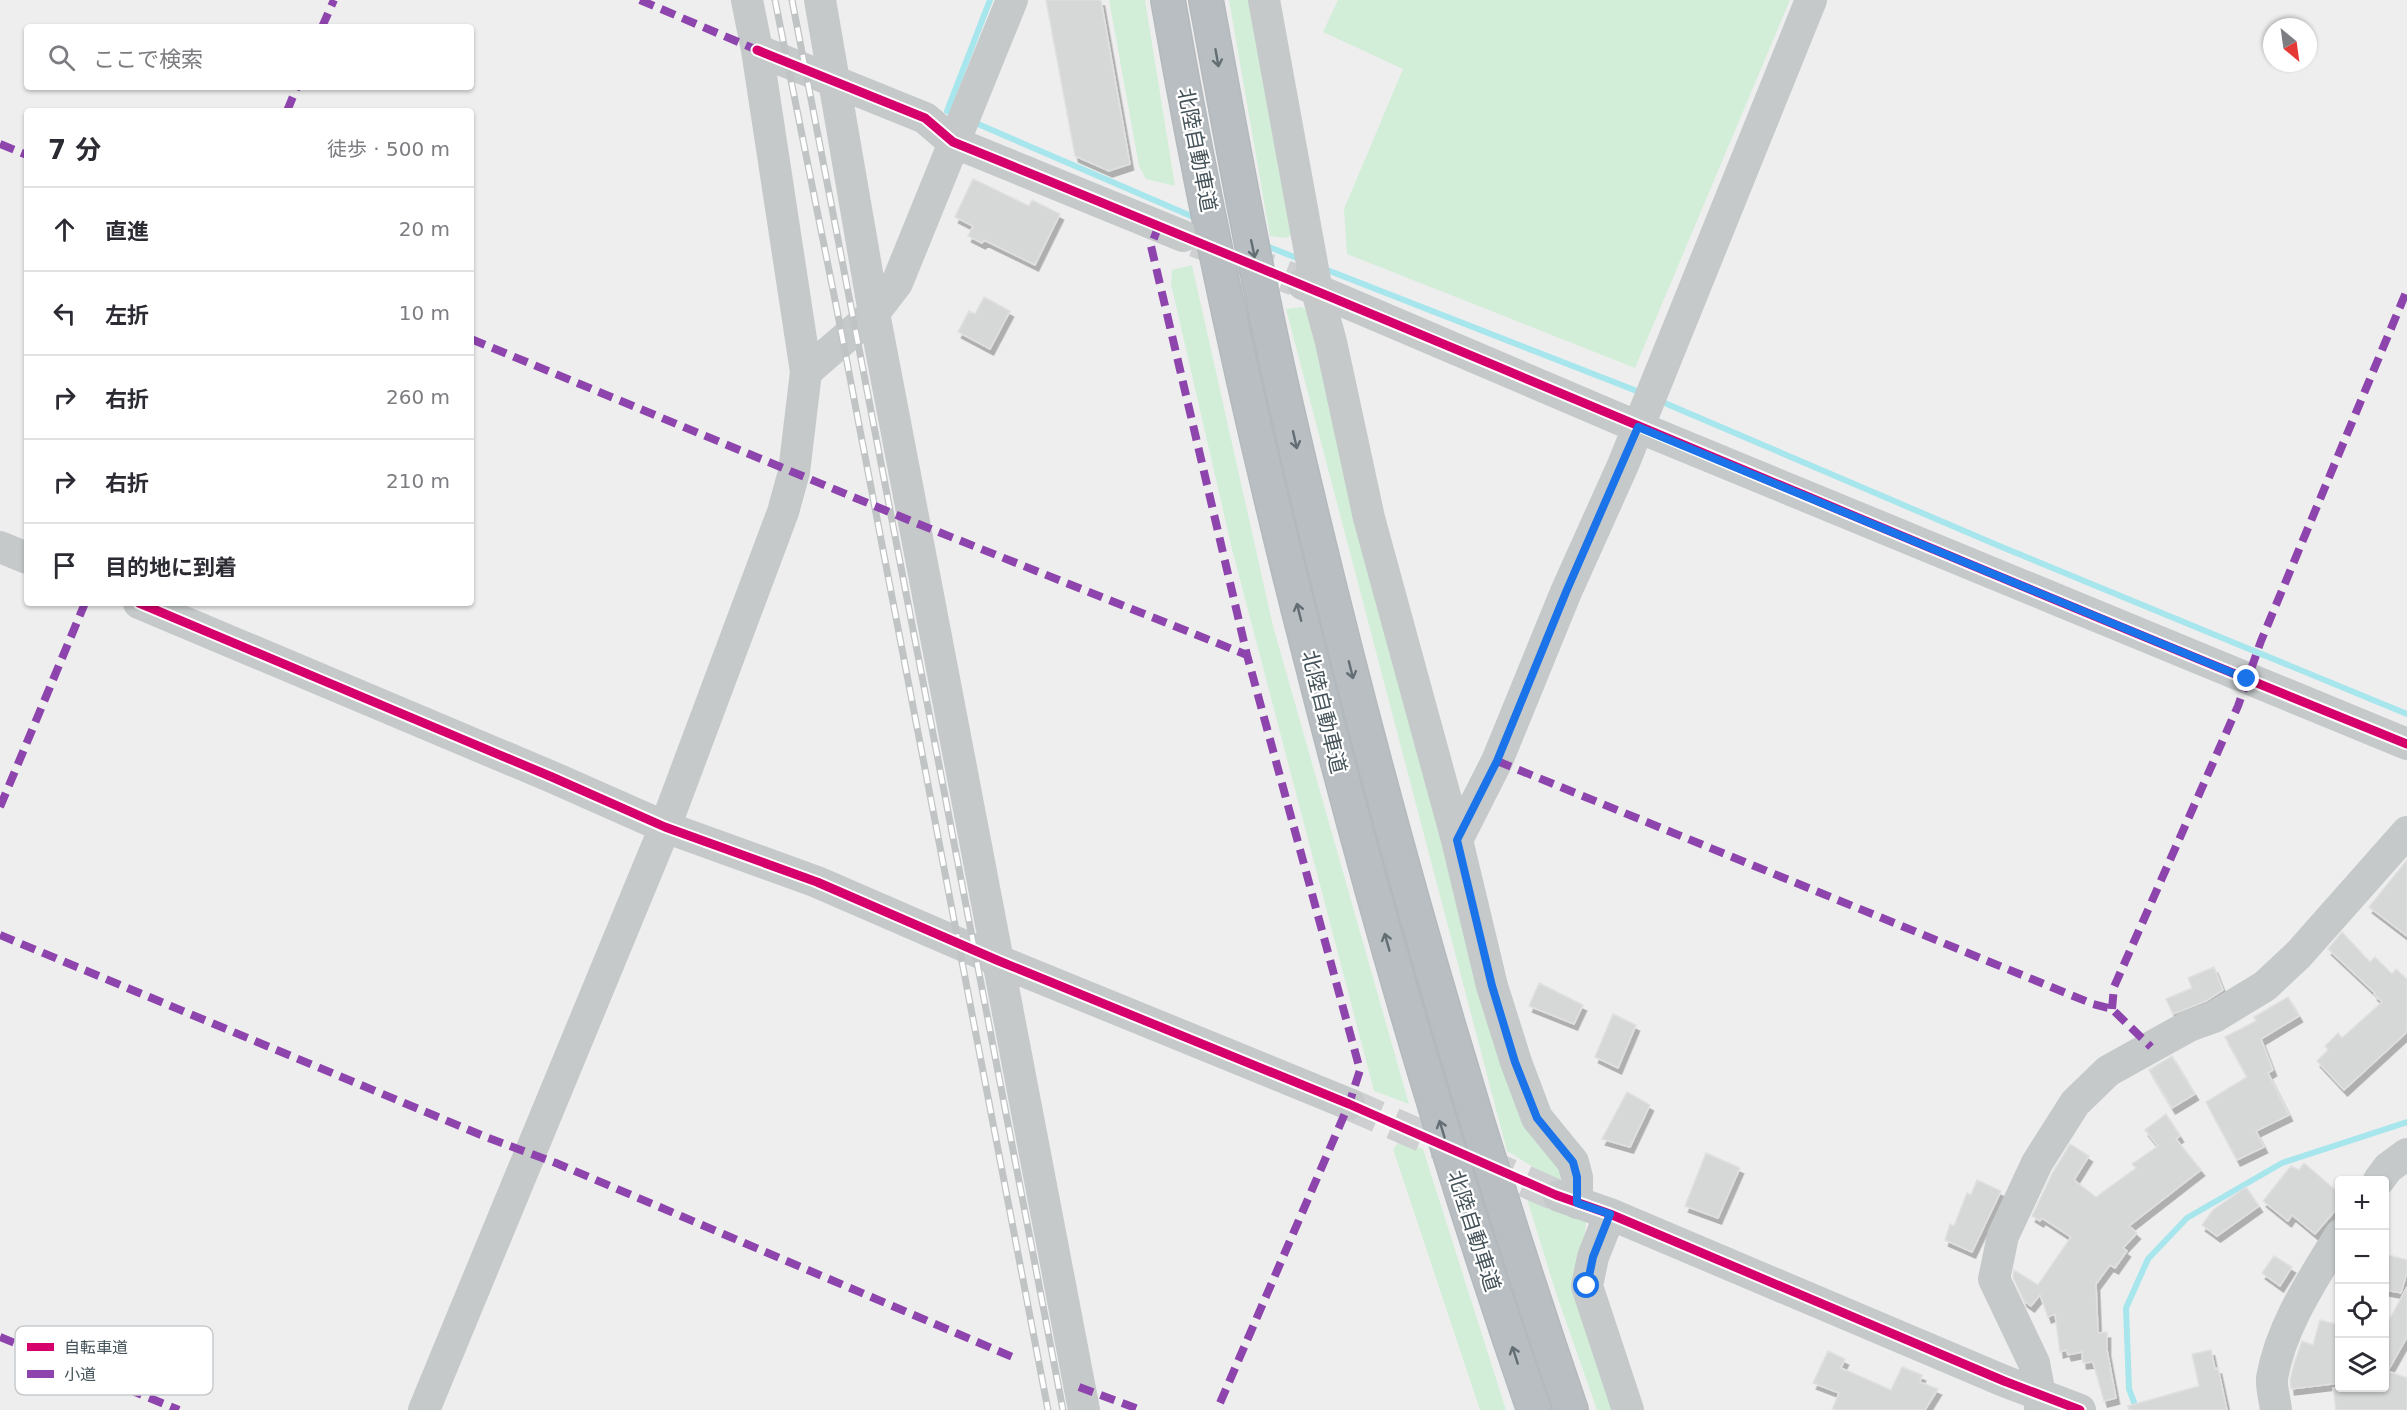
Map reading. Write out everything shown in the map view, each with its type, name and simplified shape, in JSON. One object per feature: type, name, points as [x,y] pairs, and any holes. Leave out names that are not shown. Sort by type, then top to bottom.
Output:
[{"type":"highway","name":"北陸自動車道","points":[[1168,0],[1246,392],[1340,774],[1455,1173],[1534,1410]]},
{"type":"highway","name":"北陸自動車道","points":[[1206,0],[1243,200],[1282,387],[1377,772],[1436,982],[1499,1189],[1571,1410]]},
{"type":"street","points":[[424,1410],[665,827],[783,512],[794,472],[806,372],[757,50],[747,0]]},
{"type":"street","points":[[820,0],[874,313],[1084,1410]]},
{"type":"street","points":[[806,372],[874,313],[897,283],[1012,0]]},
{"type":"street","points":[[1264,0],[1306,286],[1331,342],[1369,518],[1457,840],[1492,986],[1515,1062],[1537,1118],[1573,1162],[1577,1177],[1566,1199],[1610,1214],[2040,1403],[2080,1410]]},
{"type":"street","points":[[1457,840],[1497,761],[1566,592],[1638,427],[1811,0]]},
{"type":"street","points":[[757,50],[925,118],[953,142],[1183,236]]},
{"type":"street","points":[[1306,286],[1638,427],[2407,744]]},
{"type":"street","points":[[0,547],[24,557]]},
{"type":"street","points":[[146,606],[665,827],[817,882],[999,961],[1349,1104]]},
{"type":"street","points":[[2040,1403],[2034,1363],[1994,1279],[2003,1236],[2037,1162],[2075,1103],[2108,1071],[2189,1026],[2214,1017],[2265,986],[2299,954],[2407,832]]},
{"type":"street","points":[[2382,1176],[2388,1168],[2407,1154]]},
{"type":"street","points":[[1610,1214],[1593,1257],[1587,1286],[1628,1410]]},
{"type":"street","points":[[2276,1410],[2272,1380],[2284,1340],[2301,1298],[2335,1243]]},
{"type":"green space","points":[[1109,0],[1145,0],[1175,186],[1146,179],[1139,166]]},
{"type":"green space","points":[[1229,0],[1256,0],[1297,231],[1287,238],[1270,236]]},
{"type":"green space","points":[[1338,0],[1790,0],[1635,368],[1347,254],[1344,209],[1403,69],[1323,32]]},
{"type":"green space","points":[[1192,265],[1273,626],[1409,1104],[1374,1091],[1232,549],[1171,284],[1172,270]]},
{"type":"green space","points":[[1301,307],[1316,315],[1364,520],[1563,1175],[1561,1184],[1507,1151],[1286,309]]},
{"type":"green space","points":[[1400,1141],[1423,1149],[1506,1410],[1480,1410],[1393,1149]]},
{"type":"green space","points":[[1526,1196],[1586,1222],[1583,1253],[1622,1410],[1597,1410],[1556,1293]]},
{"type":"building","points":[[1046,0],[1101,0],[1130,164],[1109,171],[1075,156]]},
{"type":"building","points":[[973,179],[1029,206],[1032,200],[1060,214],[1035,265],[984,240],[982,243],[968,236],[973,226],[955,217]]},
{"type":"building","points":[[984,297],[1010,311],[990,349],[958,332],[969,311],[975,314]]},
{"type":"building","points":[[2407,860],[2407,936],[2369,907]]},
{"type":"building","points":[[2342,932],[2370,962],[2375,957],[2392,974],[2396,969],[2407,979],[2407,1032],[2344,1090],[2317,1061],[2328,1050],[2325,1046],[2338,1033],[2342,1038],[2382,1002],[2328,949]]},
{"type":"building","points":[[2214,967],[2223,990],[2206,1001],[2173,1014],[2166,999],[2192,988],[2188,978]]},
{"type":"building","points":[[1539,983],[1583,1005],[1574,1024],[1529,1006]]},
{"type":"building","points":[[2288,997],[2299,1016],[2261,1039],[2273,1070],[2268,1073],[2289,1115],[2256,1131],[2264,1147],[2237,1160],[2206,1102],[2247,1077],[2225,1037],[2256,1021],[2254,1017]]},
{"type":"building","points":[[1613,1014],[1636,1025],[1618,1068],[1595,1057]]},
{"type":"building","points":[[2172,1056],[2195,1094],[2172,1108],[2149,1070]]},
{"type":"building","points":[[1627,1092],[1650,1105],[1630,1147],[1602,1139]]},
{"type":"building","points":[[2166,1114],[2180,1136],[2176,1139],[2201,1170],[2129,1226],[2137,1233],[2123,1248],[2127,1251],[2115,1268],[2110,1265],[2096,1284],[2098,1333],[2107,1332],[2107,1350],[2116,1398],[2104,1401],[2093,1362],[2083,1363],[2082,1352],[2068,1355],[2066,1350],[2060,1352],[2055,1314],[2048,1317],[2040,1295],[2031,1306],[2024,1301],[2013,1277],[2014,1270],[2038,1285],[2071,1237],[2042,1218],[2040,1221],[2032,1216],[2053,1172],[2070,1144],[2089,1156],[2074,1180],[2096,1197],[2136,1168],[2132,1164],[2158,1146],[2145,1130]]},
{"type":"building","points":[[1706,1153],[1740,1168],[1718,1218],[1685,1206]]},
{"type":"building","points":[[2304,1163],[2335,1190],[2335,1211],[2315,1234],[2292,1215],[2288,1221],[2263,1201],[2291,1166],[2299,1170]]},
{"type":"building","points":[[1977,1180],[2001,1191],[1972,1252],[1945,1240],[1950,1224],[1954,1226],[1967,1193],[1971,1195]]},
{"type":"building","points":[[2246,1187],[2259,1206],[2217,1236],[2202,1225],[2213,1210]]},
{"type":"building","points":[[2389,1255],[2407,1260],[2407,1272],[2401,1293],[2389,1291]]},
{"type":"building","points":[[2274,1256],[2292,1267],[2280,1286],[2262,1273]]},
{"type":"building","points":[[2407,1287],[2407,1337],[2389,1369],[2389,1338],[2389,1321]]},
{"type":"building","points":[[2320,1320],[2335,1324],[2335,1384],[2291,1389],[2290,1380],[2302,1341],[2313,1345]]},
{"type":"building","points":[[2211,1350],[2215,1369],[2218,1368],[2227,1410],[2129,1410],[2128,1406],[2199,1386],[2192,1354]]},
{"type":"building","points":[[1828,1351],[1845,1359],[1841,1368],[1891,1390],[1902,1367],[1922,1375],[1920,1382],[1938,1389],[1925,1410],[1832,1410],[1839,1393],[1813,1383]]},
{"type":"building","points":[[2389,1371],[2407,1378],[2407,1410],[2336,1410],[2333,1388],[2335,1392],[2389,1392]]},
{"type":"waterway","points":[[956,115],[947,111],[990,0]]},
{"type":"waterway","points":[[971,121],[1198,219]]},
{"type":"waterway","points":[[1264,245],[1302,260]]},
{"type":"waterway","points":[[1322,268],[1642,393]]},
{"type":"waterway","points":[[1660,401],[1997,545],[2407,714]]},
{"type":"waterway","points":[[2137,1410],[2129,1389],[2126,1308],[2148,1259],[2187,1218],[2282,1163],[2407,1122]]},
{"type":"tunnel","points":[[1195,241],[1295,280]]},
{"type":"tunnel","points":[[1349,1104],[1556,1195]]},
{"type":"railway","points":[[775,0],[837,310],[1048,1410]]},
{"type":"railway","points":[[792,0],[1063,1410]]},
{"type":"marked path","points":[[323,24],[334,0]]},
{"type":"marked path","points":[[640,0],[757,50]]},
{"type":"marked path","points":[[288,108],[296,90]]},
{"type":"marked path","points":[[0,144],[24,154]]},
{"type":"marked path","points":[[1159,225],[1151,246],[1247,655],[1360,1070],[1349,1104],[1217,1410]]},
{"type":"marked path","points":[[2112,1009],[2114,987],[2238,706],[2261,641],[2407,290]]},
{"type":"marked path","points":[[474,340],[916,523],[1247,655]]},
{"type":"marked path","points":[[0,807],[84,606]]},
{"type":"marked path","points":[[1497,761],[2093,1004],[2112,1009],[2151,1047]]},
{"type":"marked path","points":[[0,935],[486,1137],[556,1163],[1015,1358]]},
{"type":"marked path","points":[[0,1337],[15,1343]]},
{"type":"marked path","points":[[1079,1387],[1141,1410]]},
{"type":"marked path","points":[[142,1395],[179,1410]]},
{"type":"cycle path","points":[[757,50],[925,118],[953,142],[2407,744]]},
{"type":"cycle path","points":[[146,606],[665,827],[817,882],[999,961],[1349,1104],[1556,1195],[1610,1214],[2004,1381],[2080,1410]]},
{"type":"route","points":[[1587,1286],[1593,1257],[1610,1214],[1577,1203],[1577,1177],[1573,1162],[1537,1118],[1515,1062],[1492,986],[1457,840],[1497,761],[1566,592],[1638,427],[2247,679]]}]
